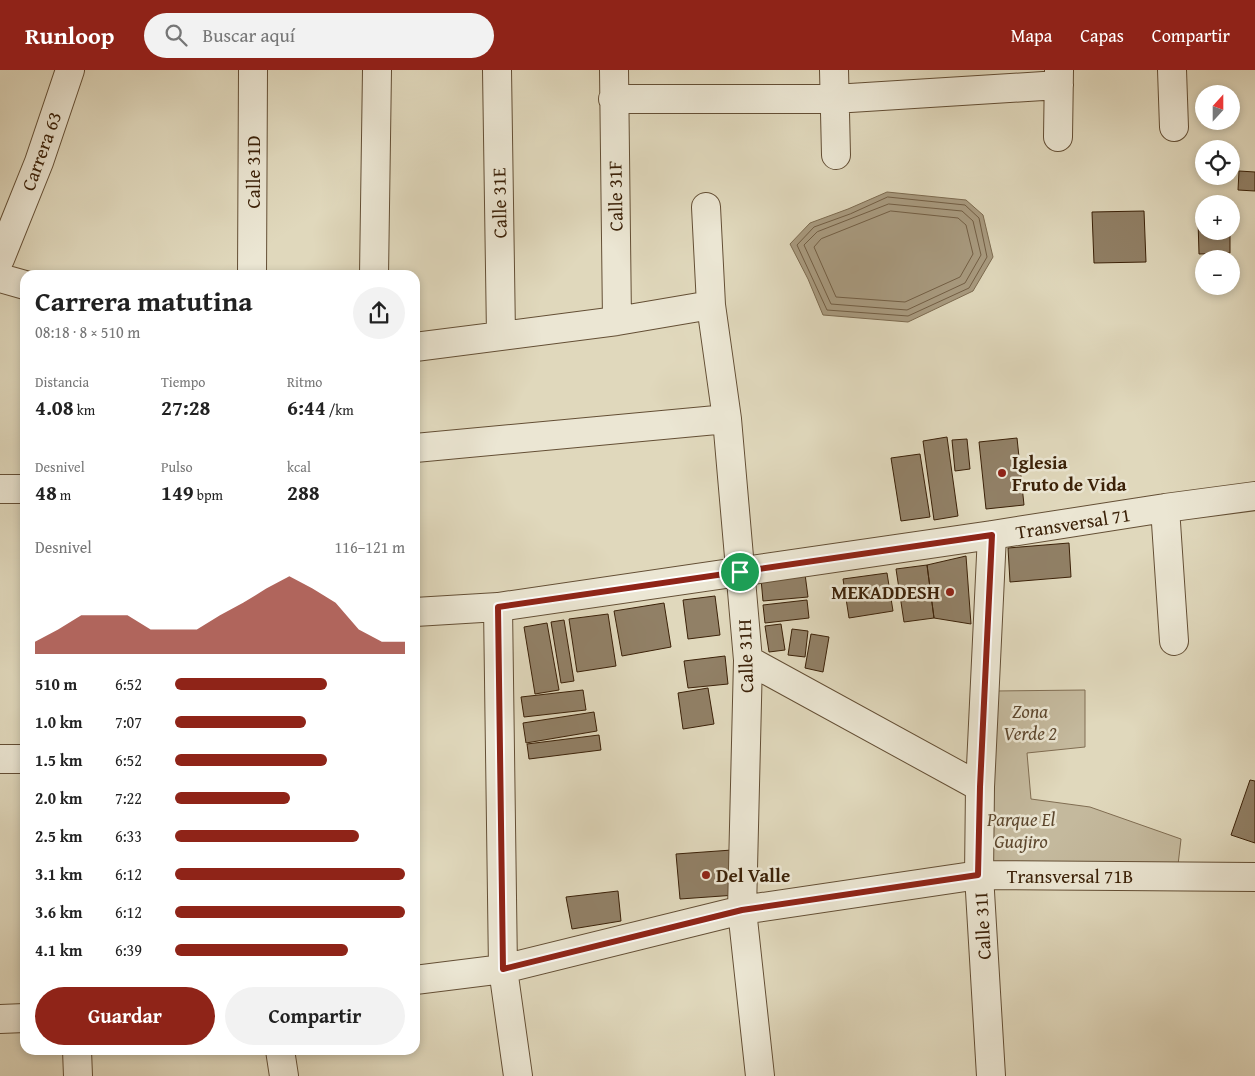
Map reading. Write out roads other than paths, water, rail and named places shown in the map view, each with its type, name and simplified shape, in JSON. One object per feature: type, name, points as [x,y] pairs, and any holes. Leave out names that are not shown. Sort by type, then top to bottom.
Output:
[{"type":"street","name":"Carrera 63","points":[[0,259],[39,162],[70,70]]},
{"type":"street","name":"Calle 31D","points":[[252,270],[253,70]]},
{"type":"street","points":[[374,270],[377,70]]},
{"type":"street","name":"Calle 31E","points":[[497,70],[501,335]]},
{"type":"street","name":"Calle 31F","points":[[614,70],[617,321]]},
{"type":"street","points":[[834,70],[836,155]]},
{"type":"street","points":[[1172,70],[1174,127]]},
{"type":"street","points":[[613,99],[834,99],[1059,78],[1058,137]]},
{"type":"street","name":"Calle 31H","points":[[706,207],[711,305],[727,419],[748,660],[742,910],[760,1076]]},
{"type":"street","points":[[0,278],[20,284]]},
{"type":"street","points":[[420,346],[617,321],[711,305]]},
{"type":"street","points":[[420,448],[727,419]]},
{"type":"street","points":[[0,489],[20,489]]},
{"type":"street","name":"Transversal 71","points":[[420,612],[498,607],[1255,496]]},
{"type":"street","points":[[1165,508],[1174,640]]},
{"type":"street","name":"Calle 31I","points":[[991,1076],[978,875],[980,787],[992,535]]},
{"type":"street","points":[[498,607],[503,969],[518,1076]]},
{"type":"street","points":[[748,660],[980,787]]},
{"type":"street","points":[[0,759],[20,759]]},
{"type":"street","name":"Transversal 71B","points":[[420,979],[503,969],[742,910],[978,875],[1255,877]]},
{"type":"street","points":[[0,1019],[20,1018]]},
{"type":"street","points":[[77,1055],[78,1076]]},
{"type":"street","points":[[281,1055],[284,1076]]},
{"type":"water","points":[[887,192],[966,200],[983,215],[993,257],[973,291],[908,322],[823,315],[808,279],[790,244],[810,223]]},
{"type":"place","name":"Iglesia Fruto de Vida","points":[[1002,473]]},
{"type":"place","name":"MEKADDESH","points":[[950,592]]},
{"type":"place","name":"Del Valle","points":[[706,875]]},
{"type":"park label","name":"Zona Verde 2","points":[[1030,722]]},
{"type":"park label","name":"Parque El Guajiro","points":[[1021,830]]}]
